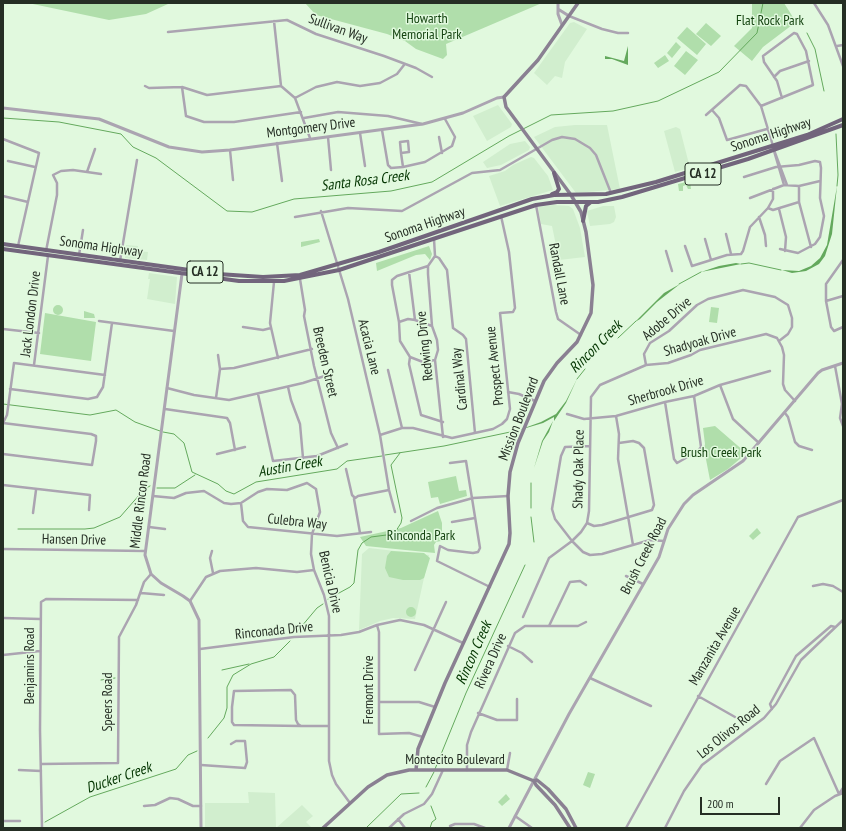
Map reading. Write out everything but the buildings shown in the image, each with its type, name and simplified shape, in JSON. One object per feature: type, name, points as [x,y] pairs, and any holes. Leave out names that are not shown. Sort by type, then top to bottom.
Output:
[{"type":"main road","name":"Montgomery Drive","points":[[504,97],[538,60],[578,3]]},
{"type":"main road","name":"Mission Boulevard","points":[[416,770],[417,755],[423,737],[463,643],[490,587],[510,540],[508,496],[512,465],[522,433],[535,401],[550,372],[582,335],[592,313],[594,292],[583,221],[571,195],[506,107],[504,97]]},
{"type":"main road","name":"Sonoma Highway","points":[[828,129],[843,119]]},
{"type":"main road","name":"Sonoma Highway","points":[[3,244],[239,281],[274,282],[300,279],[536,205],[549,202],[592,202],[628,195],[719,169],[774,148],[828,129],[841,126]]},
{"type":"main road","name":"Sonoma Highway","points":[[3,249],[48,252],[120,261],[182,272],[272,277],[306,274],[339,267],[532,199],[549,195],[591,196],[628,190],[774,148]]},
{"type":"main road","points":[[549,195],[559,190],[554,173]]},
{"type":"main road","points":[[583,221],[586,206],[592,202]]},
{"type":"main road","points":[[432,233],[434,238]]},
{"type":"main road","name":"Montecito Boulevard","points":[[323,828],[380,778],[398,772],[416,770],[507,770],[534,781],[537,780],[542,784],[559,801],[576,828]]},
{"type":"main road","points":[[534,781],[555,805],[570,828]]},
{"type":"street","points":[[558,3],[558,14],[562,25]]},
{"type":"street","points":[[814,3],[828,26],[837,46],[843,66]]},
{"type":"street","points":[[558,8],[569,16],[602,29],[618,33],[628,33]]},
{"type":"street","name":"Sullivan Way","points":[[168,32],[287,20],[316,34],[416,68],[432,77]]},
{"type":"street","points":[[274,21],[281,86],[295,98],[304,118],[310,138]]},
{"type":"street","points":[[761,106],[782,98],[813,85],[806,51],[797,34],[791,34],[762,56],[764,62],[774,77],[782,98]]},
{"type":"street","points":[[837,46],[843,45]]},
{"type":"street","points":[[774,77],[780,71],[809,61]]},
{"type":"street","points":[[295,98],[316,87],[337,82],[360,86],[380,83],[397,74],[404,65]]},
{"type":"street","points":[[706,115],[740,85],[744,85],[749,88],[761,106],[785,185]]},
{"type":"street","points":[[145,86],[149,88],[182,87],[207,95],[281,86]]},
{"type":"street","points":[[182,87],[186,116],[204,122],[234,122],[301,112]]},
{"type":"street","name":"Montgomery Drive","points":[[3,108],[99,119],[156,143],[178,149],[202,152],[230,150],[310,138],[423,124],[474,109],[497,98],[504,97]]},
{"type":"street","points":[[712,110],[719,118],[727,140],[767,129]]},
{"type":"street","points":[[304,118],[338,112],[388,116],[423,124]]},
{"type":"street","points":[[382,130],[388,165],[393,168],[403,167],[425,162],[452,146],[455,140],[445,118]]},
{"type":"street","points":[[360,133],[365,166]]},
{"type":"street","points":[[328,136],[331,170]]},
{"type":"street","points":[[439,137],[442,153]]},
{"type":"street","points":[[295,217],[322,211],[348,208],[402,211],[472,173],[500,170],[552,140],[562,137],[575,139],[584,144],[596,155],[611,193]]},
{"type":"street","points":[[3,139],[39,153],[18,247]]},
{"type":"street","points":[[401,153],[410,152],[408,141],[400,142],[401,153],[403,167]]},
{"type":"street","points":[[277,143],[282,181]]},
{"type":"street","points":[[95,149],[87,172],[101,174]]},
{"type":"street","points":[[230,150],[234,180]]},
{"type":"street","points":[[120,261],[137,160]]},
{"type":"street","points":[[8,161],[35,167]]},
{"type":"street","points":[[744,177],[780,167],[818,161],[821,165],[820,198],[824,216],[820,237],[811,247],[798,254],[780,249]]},
{"type":"street","name":"Jack London Drive","points":[[3,423],[9,402],[14,363],[34,365],[48,252],[57,195],[57,183],[53,175],[61,171],[87,172]]},
{"type":"street","points":[[750,198],[785,185],[799,186],[820,181]]},
{"type":"street","points":[[799,186],[799,202],[811,247]]},
{"type":"street","points":[[685,246],[692,266],[731,254],[741,254],[744,251],[750,227],[768,208],[774,194],[773,189]]},
{"type":"street","points":[[3,196],[28,202]]},
{"type":"street","points":[[768,208],[773,210],[779,209],[799,202]]},
{"type":"street","name":"Randall Lane","points":[[536,205],[539,228],[558,319],[582,335]]},
{"type":"street","points":[[779,209],[786,237],[785,251]]},
{"type":"street","name":"Acacia Lane","points":[[322,211],[339,267],[380,435],[395,512]]},
{"type":"street","name":"Prospect Avenue","points":[[380,435],[402,428],[420,429],[443,437],[452,438],[493,429],[505,421],[510,409],[500,313],[513,312],[516,308],[509,252],[501,216]]},
{"type":"street","points":[[760,217],[765,235],[766,246]]},
{"type":"street","points":[[79,256],[83,230]]},
{"type":"street","points":[[726,234],[731,254]]},
{"type":"street","points":[[434,238],[435,256],[428,266],[397,276],[392,280],[399,322],[400,341],[410,357],[423,362],[435,360]]},
{"type":"street","points":[[705,239],[711,260]]},
{"type":"street","points":[[666,251],[672,271]]},
{"type":"street","name":"Cardinal Way","points":[[435,256],[439,258],[447,270],[453,328],[463,334],[466,339],[475,433]]},
{"type":"street","points":[[843,260],[826,284],[826,301],[831,327],[834,331],[843,328]]},
{"type":"street","name":"Redwing Drive","points":[[428,266],[432,326],[437,340],[438,350],[435,360],[443,422],[443,437]]},
{"type":"street","name":"Middle Rincon Road","points":[[151,574],[146,560],[145,551],[182,272]]},
{"type":"street","points":[[409,272],[415,320]]},
{"type":"street","name":"Breeden Street","points":[[300,279],[305,310],[304,316],[331,434],[338,448]]},
{"type":"street","points":[[274,282],[271,328],[278,358]]},
{"type":"street","name":"Adobe Drive","points":[[646,365],[644,354],[648,346],[669,331],[697,305],[708,300],[743,290],[775,297],[788,305],[791,311],[792,324],[788,334],[779,342]]},
{"type":"street","points":[[826,301],[843,296]]},
{"type":"street","points":[[399,322],[415,320],[432,326]]},
{"type":"street","points":[[99,321],[174,331]]},
{"type":"street","points":[[10,390],[93,399],[101,391],[105,375],[112,323]]},
{"type":"street","points":[[243,327],[263,330],[271,328]]},
{"type":"street","points":[[3,329],[38,333]]},
{"type":"street","name":"Shadyoak Drive","points":[[590,419],[592,397],[600,385],[646,365],[668,363],[691,355],[700,350],[763,334],[774,336],[779,342]]},
{"type":"street","points":[[779,342],[784,355],[783,384],[785,390],[795,401]]},
{"type":"street","points":[[220,369],[234,368],[312,349]]},
{"type":"street","points":[[216,398],[220,369],[218,355]]},
{"type":"street","points":[[410,357],[409,364],[421,415],[443,422]]},
{"type":"street","name":"Brush Creek Road","points":[[509,828],[590,678],[659,557],[670,526],[687,500],[743,461],[818,373],[843,363]]},
{"type":"street","points":[[34,365],[105,375]]},
{"type":"street","points":[[835,366],[842,404],[840,418],[843,426]]},
{"type":"street","points":[[388,370],[402,428]]},
{"type":"street","name":"Sherbrook Drive","points":[[567,414],[590,419],[616,416],[665,402],[694,396],[720,385],[770,371]]},
{"type":"street","points":[[167,388],[194,395],[229,400],[288,387],[331,374]]},
{"type":"street","points":[[720,385],[733,419],[759,443]]},
{"type":"street","points":[[288,387],[300,424],[304,458]]},
{"type":"street","points":[[508,392],[535,401]]},
{"type":"street","points":[[258,394],[273,461],[287,458],[317,456],[347,444]]},
{"type":"street","points":[[665,402],[674,459],[677,463],[698,451],[701,447],[694,396]]},
{"type":"street","points":[[165,409],[227,418],[230,423],[235,450]]},
{"type":"street","points":[[785,413],[788,417],[795,442],[799,446],[812,450]]},
{"type":"street","points":[[616,416],[619,443],[618,459],[634,545]]},
{"type":"street","name":"Shady Oak Place","points":[[523,617],[549,558],[572,541],[587,523],[590,511],[590,419]]},
{"type":"street","points":[[3,423],[96,436],[92,465],[3,454]]},
{"type":"street","points":[[587,523],[594,526],[628,517],[652,510],[654,505],[644,448],[640,443],[633,441],[619,443]]},
{"type":"street","points":[[590,446],[565,447],[561,456],[552,509],[555,519],[572,541],[583,552],[590,554],[602,554],[650,540],[664,541]]},
{"type":"street","points":[[217,454],[244,447]]},
{"type":"street","points":[[450,463],[466,461],[480,548],[478,552],[473,554],[448,550],[440,546],[436,559],[439,563],[490,587]]},
{"type":"street","points":[[346,469],[352,495],[355,498]]},
{"type":"street","name":"Benicia Drive","points":[[241,503],[262,490],[287,490],[302,484],[310,484],[317,492],[320,509],[312,534],[311,554],[314,570],[327,605],[329,636],[329,726],[332,775],[340,790],[350,803]]},
{"type":"street","points":[[3,485],[90,495],[89,510]]},
{"type":"street","points":[[33,513],[36,490]]},
{"type":"street","points":[[355,498],[390,490]]},
{"type":"street","points":[[152,496],[174,498],[186,493],[204,491],[224,503],[241,503]]},
{"type":"street","points":[[411,521],[437,508],[473,498],[508,496]]},
{"type":"street","points":[[355,498],[353,502],[360,533]]},
{"type":"street","name":"Manzanita Avenue","points":[[626,828],[798,517],[843,500]]},
{"type":"street","name":"Culebra Way","points":[[241,503],[243,521],[248,527],[337,536],[371,532]]},
{"type":"street","points":[[452,522],[475,518]]},
{"type":"street","points":[[148,526],[165,529]]},
{"type":"street","name":"Hansen Drive","points":[[3,549],[145,551]]},
{"type":"street","points":[[212,551],[210,558],[213,573]]},
{"type":"street","points":[[190,601],[206,577],[213,573],[256,568],[297,572],[314,570]]},
{"type":"street","points":[[151,574],[160,583],[190,601],[199,620],[201,828]]},
{"type":"street","name":"Speers Road","points":[[41,764],[118,763],[118,637],[138,600],[144,582],[151,574]]},
{"type":"street","points":[[626,576],[643,584]]},
{"type":"street","points":[[549,626],[570,582],[580,581],[586,584]]},
{"type":"street","points":[[813,586],[823,584],[833,586],[843,592]]},
{"type":"street","points":[[141,593],[164,595]]},
{"type":"street","name":"Benjamins Road","points":[[42,828],[40,651],[41,602],[46,599],[138,600]]},
{"type":"street","points":[[415,670],[446,602]]},
{"type":"street","points":[[3,618],[41,619]]},
{"type":"street","name":"Rinconada Drive","points":[[200,649],[294,637],[329,636],[359,632],[377,625],[400,620],[415,622],[434,629],[463,643]]},
{"type":"street","name":"Los Olivos Road","points":[[665,828],[684,791],[702,765],[758,723],[772,709],[801,660],[843,620]]},
{"type":"street","name":"Rivera Drive","points":[[467,770],[468,738],[514,633],[525,626],[578,626],[586,622]]},
{"type":"street","name":"Fremont Drive","points":[[377,625],[379,734],[409,733],[423,737]]},
{"type":"street","points":[[772,709],[770,704],[796,656],[830,626],[836,628]]},
{"type":"street","points":[[508,646],[522,653],[532,662]]},
{"type":"street","points":[[3,655],[40,651]]},
{"type":"street","points":[[590,678],[651,706]]},
{"type":"street","points":[[301,726],[296,720],[295,695],[291,690],[234,690],[232,722],[234,725],[239,726],[301,726],[329,726]]},
{"type":"street","points":[[698,696],[735,717]]},
{"type":"street","points":[[478,713],[497,720],[517,720],[517,699]]},
{"type":"street","points":[[379,702],[419,702],[435,708]]},
{"type":"street","points":[[766,784],[780,761],[814,738],[841,794]]},
{"type":"street","points":[[201,765],[245,768],[247,762],[245,741],[236,741],[231,744]]},
{"type":"street","points":[[507,770],[510,753]]},
{"type":"street","points":[[20,770],[41,771]]},
{"type":"street","points":[[389,828],[404,814],[419,808],[430,798],[442,770]]},
{"type":"street","points":[[800,828],[814,810],[841,794],[843,788]]},
{"type":"street","points":[[144,806],[155,805],[170,798],[178,799],[193,806],[201,806]]},
{"type":"street","points":[[515,816],[532,828]]},
{"type":"street","points":[[398,819],[405,828]]},
{"type":"street","points":[[3,821],[20,821]]},
{"type":"street","points":[[450,826],[455,824],[474,824],[485,828]]},
{"type":"shaded area","points":[[574,22],[587,29],[565,62],[562,78],[555,76],[547,85],[534,73],[570,23]]},
{"type":"shaded area","points":[[628,46],[628,65],[612,59],[605,59],[605,56],[624,61]]},
{"type":"shaded area","points":[[498,105],[512,124],[511,127],[487,141],[473,116]]},
{"type":"shaded area","points":[[575,125],[607,125],[620,189],[576,193],[534,137],[555,127]]},
{"type":"shaded area","points":[[676,127],[680,129],[690,168],[675,172],[664,131]]},
{"type":"shaded area","points":[[525,141],[530,147],[529,150],[501,165],[487,168],[483,162],[510,144]]},
{"type":"shaded area","points":[[531,157],[534,158],[548,176],[553,190],[500,206],[489,176],[505,171],[513,165]]},
{"type":"shaded area","points":[[837,186],[832,234],[825,256],[819,264],[806,271],[792,273],[782,270],[799,271],[811,266],[820,258],[827,245]]},
{"type":"shaded area","points":[[553,205],[569,206],[573,209],[580,228],[585,257],[559,260],[552,226],[541,224],[538,207]]},
{"type":"shaded area","points":[[603,206],[614,206],[616,217],[614,222],[610,224],[590,226],[587,211]]},
{"type":"shaded area","points":[[126,245],[138,246],[138,251],[148,252],[147,260],[125,258]]},
{"type":"shaded area","points":[[736,263],[741,264],[701,272],[719,266]]},
{"type":"shaded area","points":[[149,273],[177,277],[175,304],[147,299],[150,279],[148,279]]},
{"type":"shaded area","points":[[680,284],[657,302],[635,322],[664,293]]},
{"type":"shaded area","points":[[577,379],[566,403],[554,421],[554,417],[543,423],[516,431],[541,422],[556,414],[566,401]]},
{"type":"shaded area","points":[[553,421],[549,432],[543,441],[534,468],[542,441]]},
{"type":"shaded area","points":[[369,548],[429,555],[415,619],[393,618],[380,621],[359,630],[362,554]]},
{"type":"shaded area","points":[[248,792],[275,793],[276,828],[205,828],[205,803],[249,803]]},
{"type":"shaded area","points":[[302,805],[313,816],[306,822],[312,828],[276,828]]},
{"type":"green space","points":[[28,3],[236,3],[168,4],[146,14],[109,20]]},
{"type":"green space","name":"Howarth Memorial Park","points":[[305,3],[542,3],[446,44],[447,55],[443,59],[416,49],[405,41],[387,34],[316,15]]},
{"type":"green space","name":"Flat Rock Park","points":[[752,3],[784,3],[796,22],[763,47],[752,61],[734,46],[752,28]]},
{"type":"green space","points":[[706,23],[721,36],[711,46],[696,34]]},
{"type":"green space","points":[[687,27],[706,44],[697,55],[677,38]]},
{"type":"green space","points":[[676,42],[681,47],[672,58],[667,53]]},
{"type":"green space","points":[[686,51],[698,60],[685,75],[674,66]]},
{"type":"green space","points":[[665,55],[669,61],[658,68],[654,63]]},
{"type":"green space","points":[[690,181],[691,189],[688,189],[686,185],[683,186],[683,191],[679,191],[678,184]]},
{"type":"green space","points":[[319,239],[320,242],[301,247],[301,242]]},
{"type":"green space","points":[[429,246],[432,254],[430,260],[425,254],[416,255],[377,271],[376,263]]},
{"type":"green space","points":[[58,305],[63,310],[58,315],[53,310]]},
{"type":"green space","points":[[711,307],[719,308],[717,323],[709,322]]},
{"type":"green space","points":[[84,311],[94,314],[95,318],[84,318]]},
{"type":"green space","points":[[45,313],[96,322],[91,361],[40,354]]},
{"type":"green space","name":"Brush Creek Park","points":[[715,426],[745,452],[741,458],[728,469],[710,480],[704,449],[705,444],[703,428]]},
{"type":"green space","points":[[456,476],[459,491],[466,490],[467,496],[440,504],[438,497],[431,498],[428,482]]},
{"type":"green space","name":"Rinconda Park","points":[[438,511],[442,523],[442,535],[441,541],[436,542],[434,545],[435,553],[366,546],[360,537],[401,528]]},
{"type":"green space","points":[[757,528],[761,533],[753,540],[749,536]]},
{"type":"green space","points":[[391,551],[424,553],[430,558],[424,578],[420,580],[403,580],[389,577],[385,568],[387,556]]},
{"type":"green space","points":[[411,607],[416,612],[411,617],[406,612]]},
{"type":"green space","points":[[588,772],[595,774],[590,788],[583,785]]},
{"type":"green space","points":[[506,794],[510,799],[502,806],[498,802]]},
{"type":"waterway","name":"Santa Rosa Creek","points":[[3,118],[59,122],[121,134],[133,147],[156,158],[227,211],[252,212],[294,199],[391,191],[432,182],[509,136],[551,115],[613,111],[658,101],[719,72],[757,33],[763,3]]},
{"type":"waterway","name":"Rincon Creek","points":[[807,33],[815,49],[824,91]]},
{"type":"waterway","name":"Rincon Creek","points":[[836,134],[838,175],[837,186]]},
{"type":"waterway","name":"Rincon Creek","points":[[741,264],[749,263],[781,270]]},
{"type":"waterway","name":"Rincon Creek","points":[[679,284],[701,272]]},
{"type":"waterway","name":"Rincon Creek","points":[[618,338],[636,321]]},
{"type":"waterway","name":"Rincon Creek","points":[[577,379],[585,369]]},
{"type":"waterway","name":"Austin Creek","points":[[3,404],[90,415],[116,410],[135,422],[160,431]]},
{"type":"waterway","name":"Austin Creek","points":[[385,455],[444,446],[515,431]]},
{"type":"waterway","name":"Austin Creek","points":[[163,432],[174,434],[184,443],[192,472],[218,484],[226,491],[234,494],[256,482],[337,469],[347,461],[382,456]]},
{"type":"waterway","name":"Ducker Creek","points":[[328,599],[350,587],[354,583],[358,550],[362,543],[371,537],[394,534],[401,523],[402,518],[391,465],[400,453]]},
{"type":"waterway","points":[[157,488],[175,488],[195,475]]},
{"type":"waterway","name":"Rincon Creek","points":[[531,483],[531,508]]},
{"type":"waterway","points":[[146,488],[150,486]]},
{"type":"waterway","points":[[18,529],[94,528],[120,517],[141,493]]},
{"type":"waterway","name":"Rincon Creek","points":[[531,517],[534,542]]},
{"type":"waterway","name":"Rincon Creek","points":[[435,769],[466,693],[525,565]]},
{"type":"waterway","name":"Ducker Creek","points":[[296,633],[317,608],[323,604]]},
{"type":"waterway","name":"Ducker Creek","points":[[208,738],[224,718],[227,708],[227,687],[233,675],[251,664],[274,657],[290,641]]},
{"type":"waterway","points":[[222,670],[249,664]]},
{"type":"waterway","points":[[101,680],[115,678]]},
{"type":"waterway","name":"Ducker Creek","points":[[45,822],[90,797],[176,769],[188,755],[197,751]]},
{"type":"waterway","name":"Rincon Creek","points":[[426,787],[434,772]]},
{"type":"waterway","points":[[366,828],[401,794],[419,793]]},
{"type":"waterway","name":"Rincon Creek","points":[[430,828],[432,822],[436,819],[431,806]]}]
